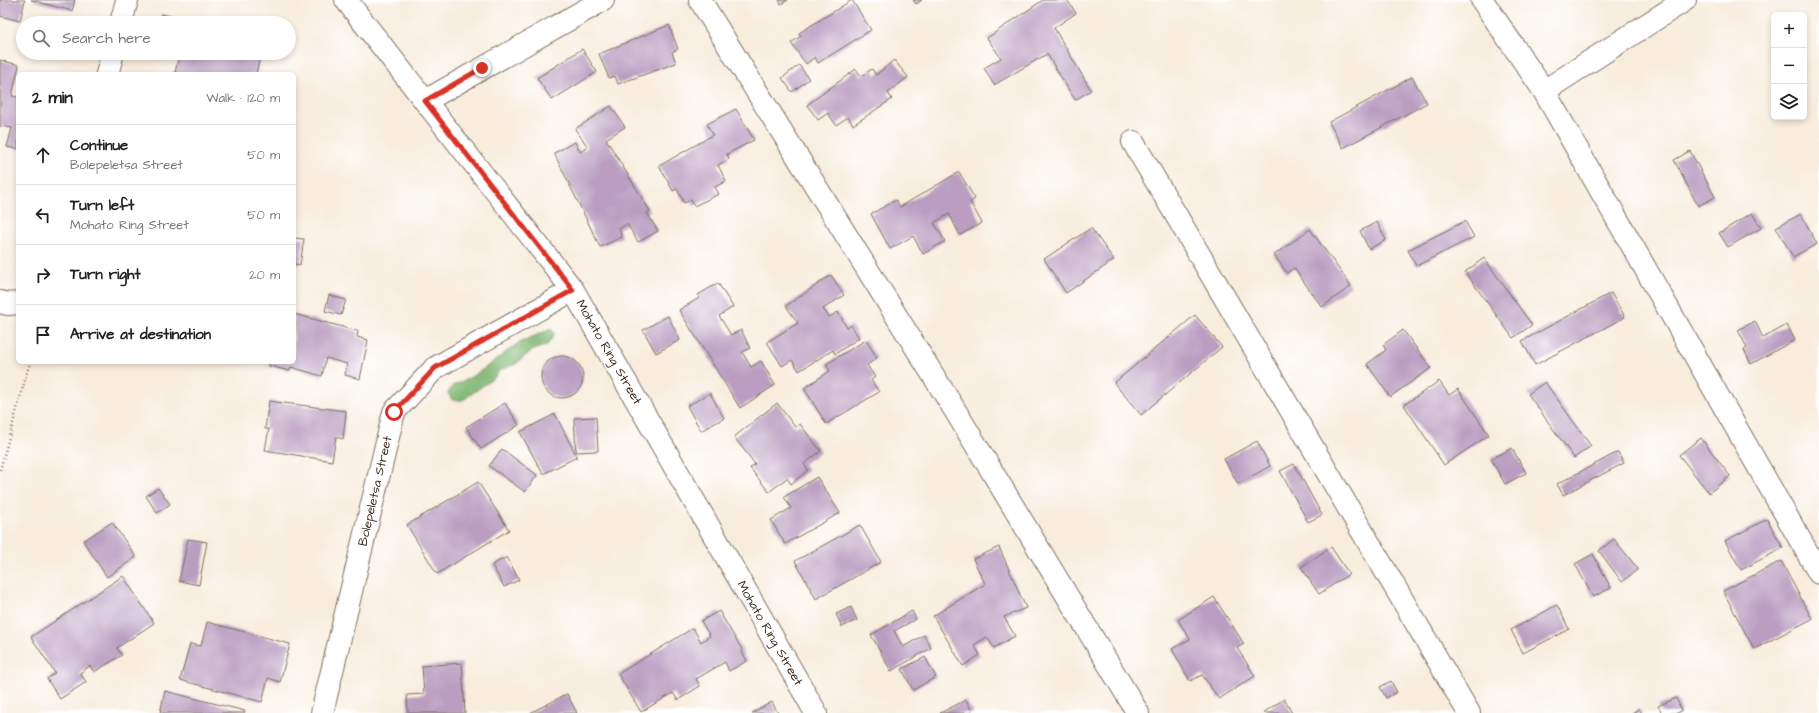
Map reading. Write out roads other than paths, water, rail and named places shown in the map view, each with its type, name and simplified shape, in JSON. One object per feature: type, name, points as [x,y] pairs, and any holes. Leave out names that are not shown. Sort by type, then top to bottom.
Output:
[{"type":"street","points":[[123,16],[127,0]]},
{"type":"street","name":"Mohato Ring Street","points":[[346,0],[573,290],[816,713]]},
{"type":"street","points":[[425,101],[603,0]]},
{"type":"street","points":[[700,0],[960,419],[1138,713]]},
{"type":"street","points":[[1482,0],[1544,92],[1819,572]]},
{"type":"street","points":[[1544,92],[1686,0]]},
{"type":"street","points":[[108,72],[111,60]]},
{"type":"street","points":[[1133,142],[1470,713]]},
{"type":"street","name":"Bolepeletsa Street","points":[[322,713],[394,412],[435,368],[573,290]]},
{"type":"street","points":[[0,302],[8,304],[16,303]]}]
